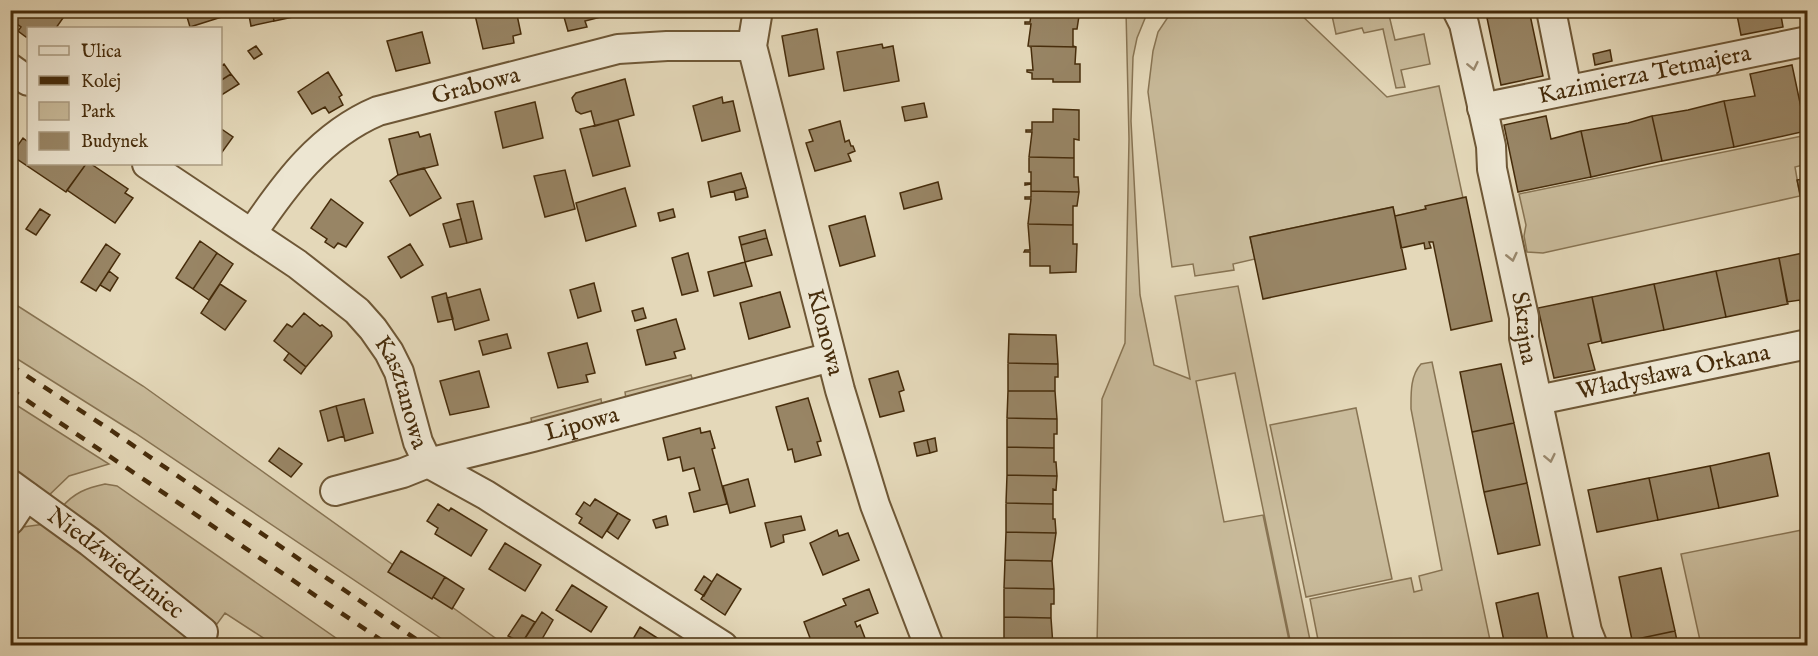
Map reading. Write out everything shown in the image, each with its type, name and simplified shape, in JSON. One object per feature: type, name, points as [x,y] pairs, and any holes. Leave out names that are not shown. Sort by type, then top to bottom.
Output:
[{"type":"street","name":"Klonowa","points":[[758,10],[752,46],[831,357],[875,505],[929,645]]},
{"type":"street","name":"Skrajna","points":[[1457,10],[1464,24],[1491,146],[1492,169],[1524,317],[1524,338],[1587,632],[1593,645]]},
{"type":"street","points":[[1551,10],[1567,90]]},
{"type":"street","name":"Kazimierza Tetmajera","points":[[1482,108],[1808,41]]},
{"type":"street","name":"Grabowa","points":[[252,233],[303,165],[328,141],[359,119],[378,111],[618,49],[667,46],[752,46]]},
{"type":"street","points":[[10,68],[27,80]]},
{"type":"street","name":"Kasztanowa","points":[[149,165],[297,264],[338,296],[373,329],[399,372],[418,442],[428,463],[486,495],[723,645]]},
{"type":"street","name":"Władysława Orkana","points":[[1538,400],[1808,344]]},
{"type":"street","name":"Lipowa","points":[[335,491],[403,473],[428,463],[831,357]]},
{"type":"street","name":"Niedźwiedziniec","points":[[10,520],[18,490],[90,542],[203,632]]},
{"type":"green space","points":[[1126,11],[1148,11],[1137,38],[1133,57],[1131,121],[1140,295],[1154,365],[1190,379],[1175,296],[1238,286],[1311,645],[1291,645],[1235,373],[1196,381],[1224,522],[1263,515],[1290,645],[1097,645],[1102,399],[1125,343],[1129,139]]},
{"type":"green space","points":[[1172,11],[1297,11],[1387,97],[1439,86],[1463,198],[1395,216],[1393,207],[1250,237],[1255,259],[1233,264],[1234,270],[1195,276],[1193,264],[1172,267],[1148,92],[1153,51],[1158,32]]},
{"type":"green space","points":[[1331,11],[1388,11],[1395,40],[1424,34],[1430,64],[1401,70],[1405,87],[1396,88],[1383,29],[1364,33],[1362,28],[1336,34]]},
{"type":"green space","points":[[1807,135],[1807,164],[1795,167],[1800,196],[1543,253],[1527,252],[1524,236],[1526,225],[1519,194]]},
{"type":"green space","points":[[10,301],[143,386],[505,645],[451,645],[135,433],[11,355]]},
{"type":"green space","points":[[1432,362],[1491,645],[1319,645],[1310,599],[1411,578],[1414,592],[1422,590],[1419,576],[1442,570],[1411,409],[1412,385],[1417,369],[1421,364]]},
{"type":"green space","points":[[691,375],[693,381],[626,399],[625,392]]},
{"type":"green space","points":[[601,399],[602,406],[532,424],[531,418]]},
{"type":"green space","points":[[10,401],[109,464],[69,476],[45,499],[11,474]]},
{"type":"green space","points":[[1356,408],[1392,579],[1306,597],[1270,425]]},
{"type":"green space","points":[[105,484],[117,486],[346,645],[274,645],[225,613],[217,624],[62,507],[81,492]]},
{"type":"green space","points":[[45,524],[202,646],[11,645],[10,543],[23,527]]},
{"type":"green space","points":[[1807,529],[1807,645],[1701,645],[1681,554]]},
{"type":"building","points":[[21,10],[51,10],[63,18],[57,27],[27,27],[27,37],[18,31],[21,27],[13,21]]},
{"type":"building","points":[[185,10],[227,10],[228,15],[190,27]]},
{"type":"building","points":[[248,10],[272,10],[274,21],[251,26]]},
{"type":"building","points":[[272,10],[297,10],[298,16],[274,21]]},
{"type":"building","points":[[491,10],[516,10],[521,34],[513,36],[514,43],[483,49],[475,15]]},
{"type":"building","points":[[562,10],[604,10],[605,16],[585,21],[587,27],[568,31]]},
{"type":"building","points":[[1031,10],[1078,10],[1079,16],[1031,15]]},
{"type":"building","points":[[1485,10],[1520,10],[1487,18]]},
{"type":"building","points":[[1529,10],[1543,76],[1501,85],[1487,18]]},
{"type":"building","points":[[1736,10],[1780,10],[1783,27],[1741,35]]},
{"type":"building","points":[[1031,15],[1079,16],[1077,29],[1073,29],[1073,46],[1076,47],[1028,46],[1031,24],[1025,24],[1025,22],[1030,22]]},
{"type":"building","points":[[817,29],[824,69],[789,76],[782,36]]},
{"type":"building","points":[[422,32],[430,63],[396,71],[387,41]]},
{"type":"building","points":[[882,44],[883,48],[893,46],[899,81],[844,91],[837,52]]},
{"type":"building","points":[[256,46],[262,54],[254,59],[248,51]]},
{"type":"building","points":[[1028,46],[1076,47],[1075,64],[1080,64],[1080,82],[1032,79],[1032,73],[1027,72],[1027,70],[1033,70],[1031,47]]},
{"type":"building","points":[[1610,50],[1612,61],[1595,65],[1593,54]]},
{"type":"building","points":[[224,64],[231,74],[222,80]]},
{"type":"building","points":[[1792,65],[1806,131],[1734,147],[1724,101],[1755,96],[1750,74]]},
{"type":"building","points":[[328,72],[342,95],[339,97],[343,105],[329,113],[325,107],[312,114],[298,92]]},
{"type":"building","points":[[231,74],[239,84],[222,95],[222,80]]},
{"type":"building","points":[[625,79],[634,115],[595,126],[591,111],[581,114],[576,111],[572,98],[576,93]]},
{"type":"building","points":[[722,97],[723,103],[733,101],[740,131],[702,141],[693,106]]},
{"type":"building","points":[[1724,101],[1734,147],[1662,161],[1652,116]]},
{"type":"building","points":[[535,102],[543,138],[503,148],[495,112]]},
{"type":"building","points":[[924,103],[927,117],[905,121],[902,107]]},
{"type":"building","points":[[1053,109],[1079,110],[1079,140],[1074,139],[1074,158],[1029,157],[1032,132],[1026,132],[1026,130],[1032,130],[1032,122],[1053,122]]},
{"type":"building","points":[[1546,116],[1551,139],[1581,131],[1591,177],[1518,192],[1504,125]]},
{"type":"building","points":[[1652,116],[1662,161],[1591,177],[1581,131],[1628,123]]},
{"type":"building","points":[[618,120],[630,166],[593,176],[580,129]]},
{"type":"building","points":[[840,121],[845,142],[849,140],[855,151],[848,154],[851,161],[815,171],[806,143],[813,141],[809,130]]},
{"type":"building","points":[[222,129],[233,137],[222,152]]},
{"type":"building","points":[[418,132],[420,137],[430,134],[438,165],[398,175],[389,139]]},
{"type":"building","points":[[23,138],[27,141],[27,165],[85,165],[66,192],[11,155]]},
{"type":"building","points":[[1029,157],[1074,158],[1074,177],[1078,177],[1079,192],[1031,191],[1031,184],[1025,185],[1025,183],[1031,183]]},
{"type":"building","points":[[85,165],[92,165],[128,189],[125,193],[133,198],[115,223],[67,190]]},
{"type":"building","points":[[424,168],[441,198],[410,216],[390,181],[398,175]]},
{"type":"building","points":[[565,170],[575,209],[545,217],[534,176]]},
{"type":"building","points":[[741,173],[746,188],[711,197],[708,182]]},
{"type":"building","points":[[1808,178],[1808,216],[1805,217],[1797,180]]},
{"type":"building","points":[[938,182],[942,199],[904,209],[900,193]]},
{"type":"building","points":[[625,188],[636,226],[586,241],[576,203]]},
{"type":"building","points":[[746,188],[748,197],[736,200],[734,191]]},
{"type":"building","points":[[1031,191],[1079,192],[1077,206],[1073,206],[1073,225],[1028,224],[1031,199],[1025,199],[1025,197],[1031,197]]},
{"type":"building","points":[[1466,197],[1492,321],[1451,330],[1433,242],[1429,242],[1431,248],[1425,249],[1424,243],[1401,248],[1395,216],[1426,209],[1425,206]]},
{"type":"building","points":[[331,199],[363,223],[346,247],[338,243],[334,248],[325,242],[327,239],[311,228]]},
{"type":"building","points":[[473,201],[482,239],[467,243],[457,204]]},
{"type":"building","points":[[1393,207],[1406,269],[1263,299],[1250,237]]},
{"type":"building","points":[[40,209],[50,215],[36,235],[26,229]]},
{"type":"building","points":[[673,209],[675,217],[660,221],[658,213]]},
{"type":"building","points":[[865,216],[875,256],[840,266],[829,226]]},
{"type":"building","points":[[461,219],[467,243],[450,247],[443,224]]},
{"type":"building","points":[[1028,224],[1073,225],[1073,244],[1077,244],[1076,272],[1050,273],[1050,266],[1030,266],[1030,252],[1024,252],[1030,250]]},
{"type":"building","points":[[765,230],[767,238],[741,245],[739,237]]},
{"type":"building","points":[[767,238],[772,255],[745,262],[741,245]]},
{"type":"building","points":[[200,241],[217,253],[193,289],[176,278]]},
{"type":"building","points":[[106,244],[120,254],[96,291],[81,282]]},
{"type":"building","points":[[410,244],[423,265],[401,278],[388,257]]},
{"type":"building","points":[[1808,252],[1808,325],[1804,325],[1800,300],[1787,302],[1779,258]]},
{"type":"building","points":[[217,253],[233,264],[209,300],[193,289]]},
{"type":"building","points":[[688,253],[698,291],[682,295],[672,258]]},
{"type":"building","points":[[1779,258],[1788,304],[1726,317],[1716,271]]},
{"type":"building","points":[[745,262],[752,286],[714,296],[708,272]]},
{"type":"building","points":[[109,271],[118,278],[110,291],[100,285]]},
{"type":"building","points":[[1716,271],[1726,317],[1664,330],[1654,284]]},
{"type":"building","points":[[594,283],[601,311],[578,318],[570,290]]},
{"type":"building","points":[[220,284],[246,301],[225,330],[201,313]]},
{"type":"building","points":[[1654,284],[1664,330],[1602,343],[1592,297]]},
{"type":"building","points":[[480,289],[489,320],[455,330],[447,298]]},
{"type":"building","points":[[780,292],[790,327],[749,339],[740,303]]},
{"type":"building","points":[[446,293],[453,319],[438,322],[432,297]]},
{"type":"building","points":[[1592,297],[1601,341],[1588,344],[1595,370],[1554,378],[1538,308]]},
{"type":"building","points":[[643,308],[646,318],[635,321],[632,311]]},
{"type":"building","points":[[304,313],[331,332],[332,336],[306,367],[274,341],[287,324],[292,327]]},
{"type":"building","points":[[676,319],[685,349],[674,352],[676,358],[646,365],[637,330]]},
{"type":"building","points":[[507,334],[511,348],[483,355],[479,341]]},
{"type":"building","points":[[1009,334],[1056,335],[1058,364],[1008,363]]},
{"type":"building","points":[[587,343],[595,373],[586,375],[588,382],[558,388],[548,353]]},
{"type":"building","points":[[289,353],[306,367],[301,374],[284,360]]},
{"type":"building","points":[[1008,363],[1058,364],[1055,391],[1008,391]]},
{"type":"building","points":[[1501,364],[1514,423],[1472,432],[1460,372]]},
{"type":"building","points":[[479,371],[489,407],[450,415],[440,381]]},
{"type":"building","points":[[898,371],[904,390],[899,392],[904,411],[880,417],[869,379]]},
{"type":"building","points":[[1008,391],[1055,391],[1057,419],[1007,418]]},
{"type":"building","points":[[808,398],[821,441],[817,442],[821,455],[795,462],[792,449],[788,450],[776,407]]},
{"type":"building","points":[[364,399],[373,433],[345,441],[336,406]]},
{"type":"building","points":[[336,406],[344,436],[328,441],[320,411]]},
{"type":"building","points":[[1007,418],[1057,419],[1054,448],[1007,447]]},
{"type":"building","points":[[1514,423],[1527,483],[1484,492],[1472,432]]},
{"type":"building","points":[[700,428],[701,433],[710,431],[715,448],[712,449],[727,504],[694,512],[689,493],[700,490],[694,468],[683,471],[680,457],[668,460],[663,438]]},
{"type":"building","points":[[935,438],[937,451],[930,453],[927,440]]},
{"type":"building","points":[[927,440],[930,453],[917,456],[914,443]]},
{"type":"building","points":[[1007,447],[1054,448],[1057,476],[1007,475]]},
{"type":"building","points":[[279,448],[302,464],[291,477],[269,461]]},
{"type":"building","points":[[1769,453],[1778,496],[1719,508],[1710,466]]},
{"type":"building","points":[[1710,466],[1719,508],[1658,520],[1649,478]]},
{"type":"building","points":[[1007,475],[1057,476],[1056,490],[1053,489],[1053,504],[1006,503]]},
{"type":"building","points":[[1649,478],[1658,520],[1597,532],[1588,490]]},
{"type":"building","points":[[748,479],[755,506],[730,513],[723,486]]},
{"type":"building","points":[[1527,483],[1540,545],[1498,554],[1484,492]]},
{"type":"building","points":[[595,499],[618,513],[602,538],[579,523],[582,518],[576,514],[584,502],[590,506]]},
{"type":"building","points":[[1006,503],[1053,504],[1056,533],[1006,532]]},
{"type":"building","points":[[438,504],[449,511],[451,508],[487,530],[471,556],[435,534],[438,528],[427,521]]},
{"type":"building","points":[[618,513],[630,520],[618,539],[607,531]]},
{"type":"building","points":[[666,516],[668,525],[656,528],[653,520]]},
{"type":"building","points":[[801,516],[805,530],[783,535],[784,542],[771,547],[765,523]]},
{"type":"building","points":[[837,530],[839,536],[848,533],[859,560],[823,575],[810,543]]},
{"type":"building","points":[[1006,532],[1056,533],[1052,561],[1005,560]]},
{"type":"building","points":[[505,543],[541,565],[525,591],[489,569]]},
{"type":"building","points":[[401,551],[445,577],[432,599],[388,572]]},
{"type":"building","points":[[1005,560],[1052,561],[1054,589],[1004,588]]},
{"type":"building","points":[[1661,568],[1675,631],[1632,640],[1619,577]]},
{"type":"building","points":[[717,574],[741,589],[725,615],[701,599]]},
{"type":"building","points":[[704,576],[712,582],[704,596],[695,590]]},
{"type":"building","points":[[445,577],[464,589],[452,609],[433,597]]},
{"type":"building","points":[[572,585],[607,607],[591,632],[556,610]]},
{"type":"building","points":[[1004,588],[1054,589],[1051,618],[1004,617]]},
{"type":"building","points":[[869,589],[878,613],[855,622],[857,627],[860,625],[868,646],[825,646],[824,642],[813,646],[804,622],[846,605],[843,599]]},
{"type":"building","points":[[1538,593],[1549,646],[1505,646],[1496,603]]},
{"type":"building","points":[[542,612],[553,620],[538,646],[526,646],[522,643]]},
{"type":"building","points":[[522,615],[535,622],[522,643],[508,636]]},
{"type":"building","points":[[1004,617],[1051,618],[1053,646],[1004,645]]},
{"type":"building","points":[[640,627],[670,646],[629,646]]},
{"type":"building","points":[[1675,631],[1678,646],[1634,646],[1632,640]]},
{"type":"railway","points":[[10,365],[112,431],[426,646]]},
{"type":"railway","points":[[10,389],[390,646]]}]
